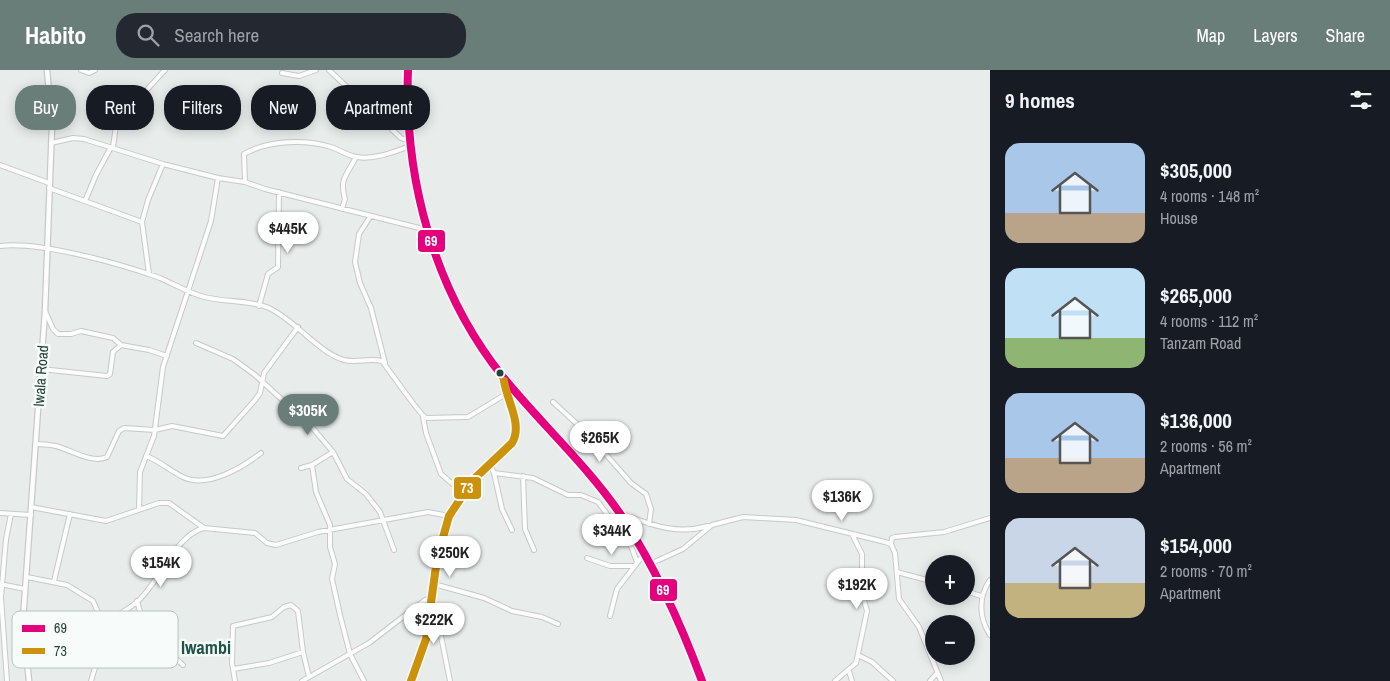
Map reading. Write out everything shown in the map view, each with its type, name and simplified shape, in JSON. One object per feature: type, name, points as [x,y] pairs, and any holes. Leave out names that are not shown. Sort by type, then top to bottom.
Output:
[{"type":"highway","points":[[408,70],[409,143],[427,230],[458,304],[476,337],[503,377],[587,472],[623,519],[650,564],[673,609],[702,681]]},
{"type":"street","name":"Iwala Road","points":[[24,611],[45,311],[51,143],[51,102],[47,70]]},
{"type":"street","points":[[81,70],[89,73],[95,70]]},
{"type":"street","points":[[85,201],[96,175],[112,147],[116,126],[132,111],[142,95],[165,70]]},
{"type":"street","points":[[282,73],[299,76],[316,70]]},
{"type":"street","points":[[245,182],[244,154],[271,144],[285,142],[324,145],[356,157],[393,153],[409,143],[329,70]]},
{"type":"street","points":[[51,143],[72,138],[84,139],[163,164],[218,178],[245,182],[370,217],[427,230]]},
{"type":"street","points":[[342,209],[345,199],[341,190],[342,184],[356,157]]},
{"type":"street","points":[[148,274],[142,222],[148,200],[163,164]]},
{"type":"street","points":[[0,165],[85,201],[142,222]]},
{"type":"street","points":[[139,509],[140,472],[155,430],[158,399],[167,356],[211,221],[218,178]]},
{"type":"street","points":[[259,306],[268,274],[272,269],[277,268],[278,264],[279,192]]},
{"type":"street","points":[[370,217],[359,234],[355,262],[360,284],[371,308],[385,365]]},
{"type":"street","points":[[0,246],[26,245],[46,249],[148,274],[188,292],[208,298],[268,308],[298,327],[312,340],[338,358],[346,360],[378,360],[385,365],[422,417],[441,474],[463,493]]},
{"type":"street","points":[[45,311],[53,329],[58,334],[71,334],[81,331],[113,338],[121,346],[167,356]]},
{"type":"street","points":[[36,444],[56,446],[88,457],[106,459],[120,429],[155,430],[172,426],[223,436],[260,393],[264,373],[298,327]]},
{"type":"street","points":[[196,343],[233,359],[262,380],[311,426],[333,452],[347,480],[366,494],[384,519],[386,532],[394,550]]},
{"type":"street","points":[[41,369],[107,376],[110,374],[112,352],[121,346]]},
{"type":"street","points":[[411,681],[426,639],[437,560],[449,516],[463,493],[516,436],[516,428],[503,377]]},
{"type":"street","points":[[422,417],[468,417],[506,394]]},
{"type":"street","points":[[553,402],[589,435],[631,483],[646,494],[651,509],[649,524]]},
{"type":"street","points":[[301,468],[312,465],[333,452]]},
{"type":"street","points":[[146,456],[180,476],[193,479],[227,475],[261,453]]},
{"type":"street","points":[[312,465],[314,484],[330,531],[330,547],[335,564],[332,583],[350,654],[364,681]]},
{"type":"street","points":[[490,465],[494,473],[502,509],[512,530]]},
{"type":"street","points":[[494,473],[523,476],[540,481],[568,495],[589,497],[600,504],[631,546],[636,564]]},
{"type":"street","points":[[523,476],[525,529],[534,550]]},
{"type":"street","points":[[31,507],[106,521],[159,503],[169,503],[204,528]]},
{"type":"street","points":[[121,611],[137,601],[160,575],[179,544],[196,530],[204,528],[255,533],[267,543],[276,545],[384,519],[430,512],[449,516]]},
{"type":"street","points":[[0,513],[31,514]]},
{"type":"street","points":[[7,681],[1,584],[5,546],[12,514]]},
{"type":"street","points":[[54,582],[70,514]]},
{"type":"street","points":[[623,519],[631,517],[649,524],[679,529],[712,525],[742,518],[777,518],[803,522],[891,544]]},
{"type":"street","points":[[941,681],[919,627],[899,599],[895,553],[891,544],[892,538],[944,532],[990,518]]},
{"type":"street","points":[[650,564],[683,549],[712,525]]},
{"type":"street","points":[[835,681],[849,671],[856,663],[867,612],[862,593],[862,554],[852,534]]},
{"type":"street","points":[[0,545],[5,546]]},
{"type":"street","points":[[610,616],[617,589],[630,576],[644,554]]},
{"type":"street","points":[[587,558],[610,566],[636,564]]},
{"type":"street","points":[[897,572],[925,580]]},
{"type":"street","points":[[27,577],[54,582],[76,589],[91,598],[98,611]]},
{"type":"street","points":[[990,580],[982,596],[982,618],[990,634]]},
{"type":"street","points":[[1,584],[25,589]]},
{"type":"street","points":[[434,584],[484,598],[512,611],[542,617],[558,624]]},
{"type":"street","points":[[975,594],[982,596]]},
{"type":"street","points":[[302,681],[369,643],[424,600],[432,597]]},
{"type":"street","points":[[137,601],[139,611]]},
{"type":"street","points":[[431,605],[442,636],[450,681]]},
{"type":"street","points":[[235,681],[233,669],[234,626],[272,618],[288,606],[293,606],[298,611],[303,652],[309,677]]},
{"type":"street","points":[[233,669],[269,663],[303,652]]},
{"type":"street","points":[[858,655],[872,662],[893,681]]},
{"type":"street","points":[[178,661],[183,665]]},
{"type":"street","name":"Iwala Road","points":[[28,668],[29,681]]},
{"type":"street","points":[[91,681],[95,668]]},
{"type":"street","points":[[849,671],[852,681]]},
{"type":"street","points":[[930,681],[937,673]]},
{"type":"transit line","name":"69","points":[[408,70],[411,152],[418,192],[428,232],[458,308],[479,344],[503,377],[595,481],[623,518],[667,597],[702,681]]},
{"type":"transit line","name":"73","points":[[411,681],[426,639],[437,559],[449,516],[473,480],[512,443],[515,436],[515,421],[504,381]]},
{"type":"district","name":"Iwambi","points":[[206,648]]}]
